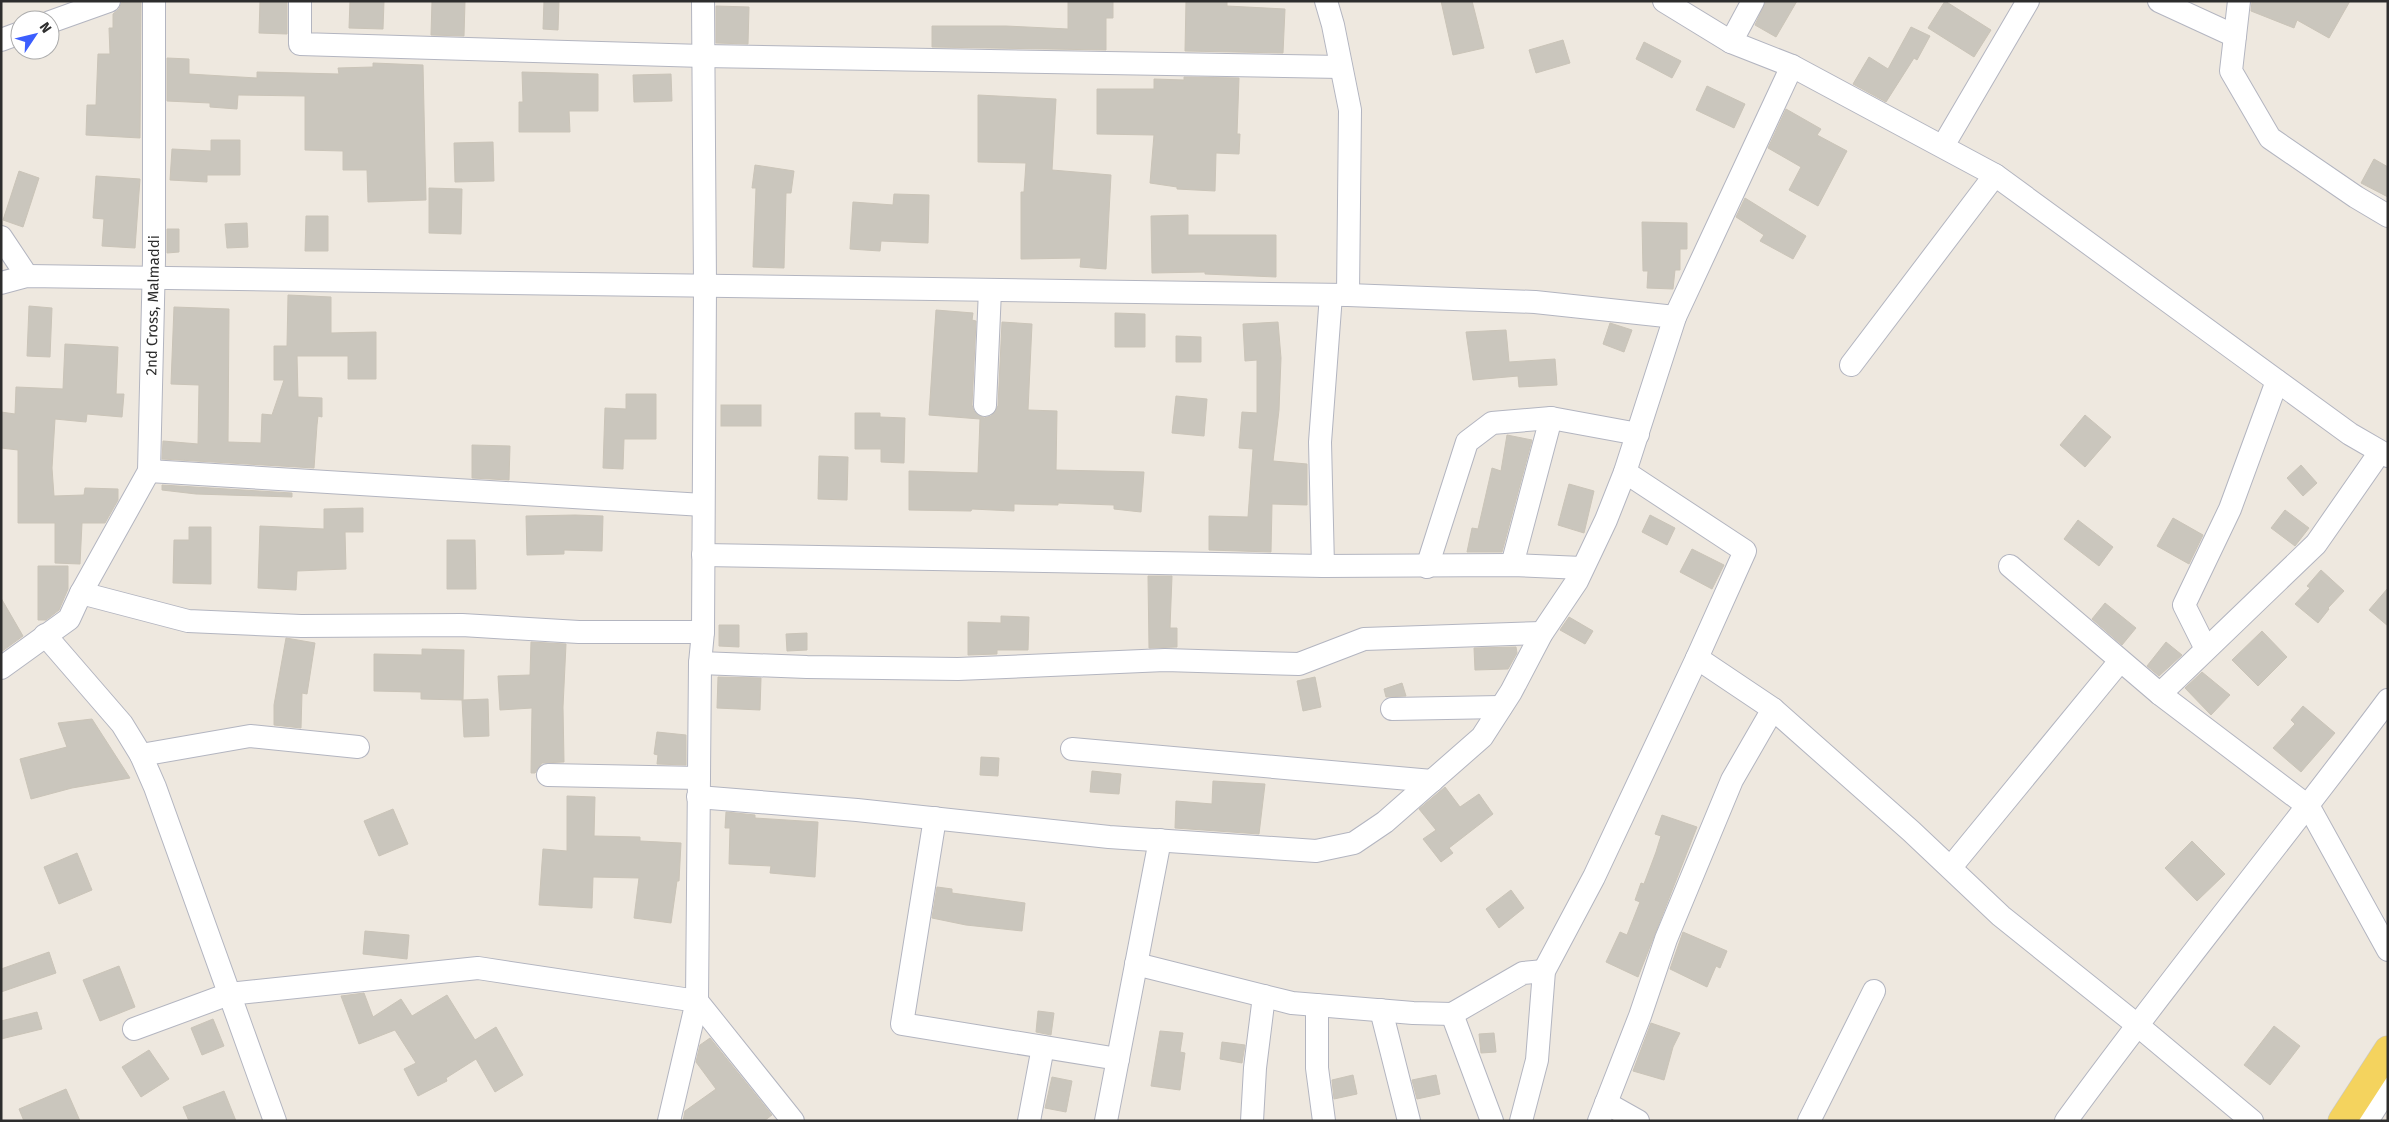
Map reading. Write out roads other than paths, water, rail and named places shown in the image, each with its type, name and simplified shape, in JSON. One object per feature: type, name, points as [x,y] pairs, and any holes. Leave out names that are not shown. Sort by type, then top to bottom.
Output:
[{"type":"main road","points":[[2342,1121],[2388,1050]]},
{"type":"street","points":[[63,13],[109,1]]},
{"type":"street","name":"2nd Cross, Malmaddi","points":[[1,668],[45,635],[69,620],[81,593],[149,471],[154,279],[154,1]]},
{"type":"street","points":[[300,1],[300,44],[703,56],[1341,67]]},
{"type":"street","points":[[669,1121],[697,1001],[698,788],[700,663],[703,632],[704,505],[703,1]]},
{"type":"street","points":[[1323,566],[1320,442],[1339,295],[1350,110],[1326,1]]},
{"type":"street","points":[[1664,1],[1731,42],[1792,66],[1995,175],[2350,434],[2384,454],[2316,544],[2160,694]]},
{"type":"street","points":[[1731,42],[1753,1]]},
{"type":"street","points":[[1942,146],[2028,1]]},
{"type":"street","points":[[2159,1],[2235,36]]},
{"type":"street","points":[[2239,1],[2231,71],[2270,138],[2356,198],[2388,216]]},
{"type":"street","points":[[548,775],[698,788],[935,818],[1160,840],[1316,852],[1354,843],[1385,822],[1482,737],[1582,568],[1606,520],[1625,472],[1675,317],[1792,66]]},
{"type":"street","points":[[1851,365],[1995,175]]},
{"type":"street","points":[[1,237],[27,276]]},
{"type":"street","points":[[1,282],[27,276],[1339,295],[1535,302],[1675,317]]},
{"type":"street","points":[[985,405],[990,290]]},
{"type":"street","points":[[2204,643],[2184,605],[2230,509],[2277,381]]},
{"type":"street","points":[[1427,567],[1467,442],[1492,422],[1551,418],[1638,434]]},
{"type":"street","points":[[1512,565],[1551,418]]},
{"type":"street","points":[[149,471],[704,505]]},
{"type":"street","points":[[1521,1121],[1537,1060],[1544,971],[1594,877],[1745,551],[1625,472]]},
{"type":"street","points":[[703,555],[1323,566],[1427,567],[1512,565],[1582,568]]},
{"type":"street","points":[[2010,566],[2160,694],[2308,807],[2388,950]]},
{"type":"street","points":[[81,593],[188,622],[301,626],[462,625],[580,632],[703,632]]},
{"type":"street","points":[[700,663],[807,667],[958,669],[1165,660],[1299,664],[1364,639],[1542,633]]},
{"type":"street","points":[[45,635],[122,724],[141,755],[155,787],[274,1121]]},
{"type":"street","points":[[1697,658],[1773,709],[1951,867],[2001,916],[2136,1024],[2252,1121]]},
{"type":"street","points":[[1951,867],[2120,661]]},
{"type":"street","points":[[2066,1121],[2136,1024],[2308,807],[2388,700]]},
{"type":"street","points":[[1392,709],[1501,707]]},
{"type":"street","points":[[1638,1121],[1603,1112],[1640,1016],[1666,939],[1732,780],[1773,709]]},
{"type":"street","points":[[141,755],[250,736],[358,747]]},
{"type":"street","points":[[1072,749],[1432,781]]},
{"type":"street","points":[[935,818],[902,1024],[1118,1059]]},
{"type":"street","points":[[1106,1121],[1160,840]]},
{"type":"street","points":[[1136,964],[1292,1003],[1452,1014],[1524,973],[1544,971]]},
{"type":"street","points":[[134,1029],[229,994],[478,968],[697,1001],[793,1121]]},
{"type":"street","points":[[1808,1121],[1874,992]]},
{"type":"street","points":[[1252,1121],[1255,1068],[1264,996]]},
{"type":"street","points":[[1317,1005],[1317,1068],[1324,1121]]},
{"type":"street","points":[[1381,1010],[1409,1121]]},
{"type":"street","points":[[1452,1014],[1492,1121]]},
{"type":"street","points":[[1029,1121],[1043,1047]]},
{"type":"street","points":[[2367,1121],[2388,1088]]}]
